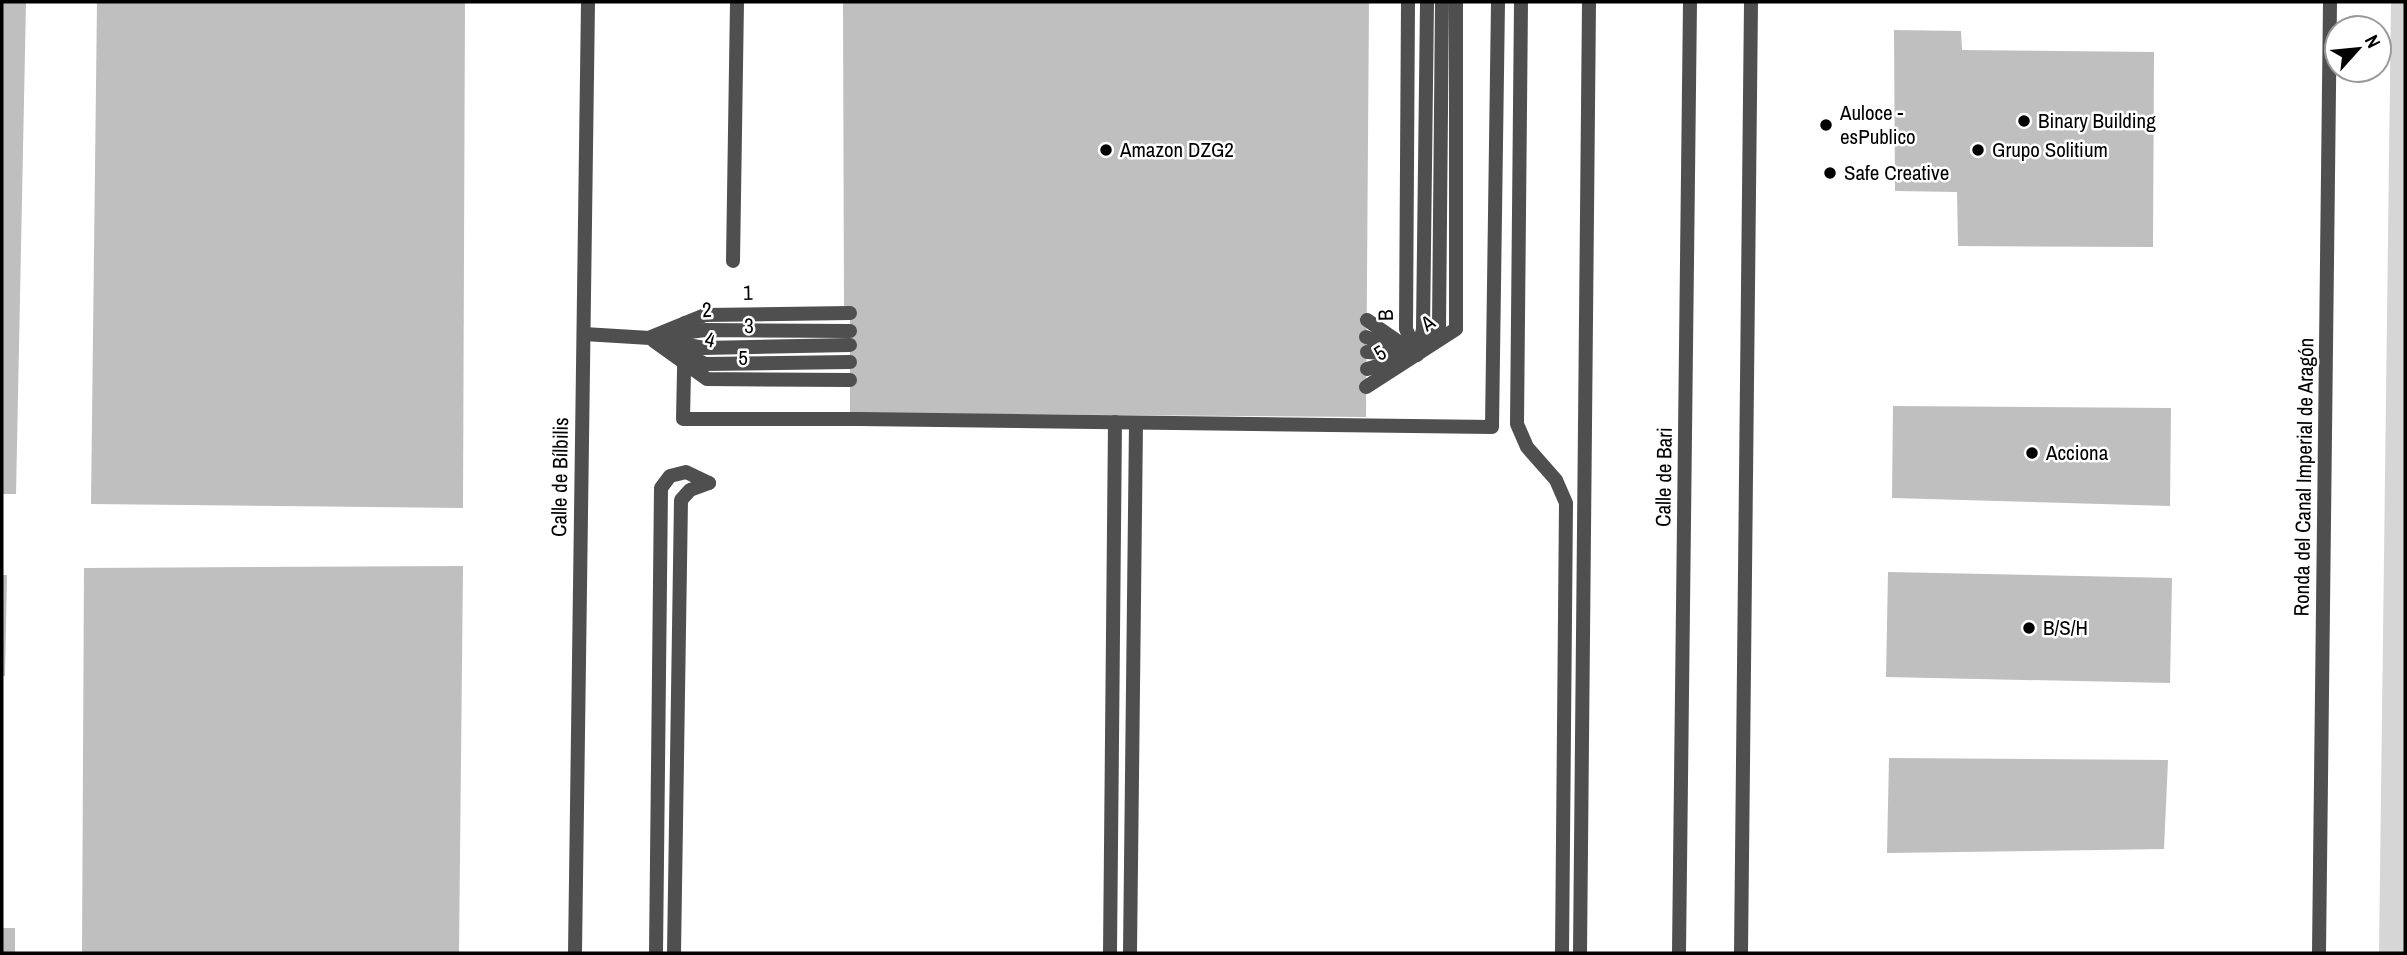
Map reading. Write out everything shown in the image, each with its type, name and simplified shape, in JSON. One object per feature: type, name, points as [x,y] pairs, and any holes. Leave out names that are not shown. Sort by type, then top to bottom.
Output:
[{"type":"street","name":"Calle de Bílbilis","points":[[575,953],[588,2]]},
{"type":"street","points":[[733,261],[737,2]]},
{"type":"street","name":"B","points":[[1408,2],[1406,329],[1417,355]]},
{"type":"street","name":"B","points":[[1417,355],[1423,329],[1427,2]]},
{"type":"street","name":"A","points":[[1417,355],[1439,328],[1442,2]]},
{"type":"street","name":"A","points":[[1417,355],[1456,330],[1456,2]]},
{"type":"street","points":[[684,343],[683,419],[1492,427],[1498,2]]},
{"type":"street","points":[[1521,2],[1517,424],[1527,447],[1556,480],[1566,503],[1562,953]]},
{"type":"street","points":[[1580,953],[1589,2]]},
{"type":"street","name":"Calle de Bari","points":[[1679,953],[1690,2]]},
{"type":"street","points":[[1741,953],[1751,2]]},
{"type":"street","name":"Ronda del Canal Imperial de Aragón","points":[[2319,953],[2330,2]]},
{"type":"street","name":"1","points":[[650,338],[684,343],[705,315],[850,313]]},
{"type":"street","points":[[1367,320],[1417,355]]},
{"type":"street","name":"2","points":[[684,343],[705,330],[850,338]]},
{"type":"street","points":[[583,334],[650,338]]},
{"type":"street","name":"4","points":[[650,338],[684,343],[705,364],[850,362]]},
{"type":"street","name":"5","points":[[684,343],[707,379],[850,380]]},
{"type":"street","points":[[1366,345],[1417,355]]},
{"type":"street","points":[[1367,369],[1417,355]]},
{"type":"street","name":"5","points":[[1366,387],[1417,355]]},
{"type":"street","points":[[1110,953],[1115,422]]},
{"type":"street","points":[[1130,953],[1136,423]]},
{"type":"street","points":[[656,953],[661,488],[670,476],[687,472],[709,483],[690,490],[681,500],[674,953]]},
{"type":"shaded area","points":[[2391,2],[2405,2],[2405,953],[2379,953],[2390,84],[2393,84],[2393,14],[2391,14]]},
{"type":"building","points":[[2,2],[26,2],[16,494],[2,494]]},
{"type":"building","points":[[97,2],[465,2],[463,508],[91,504]]},
{"type":"building","name":"Amazon DZG2","points":[[843,2],[1369,2],[1366,417],[850,413],[850,313],[844,305]]},
{"type":"building","name":"Binary Building","points":[[1894,30],[1961,31],[1962,50],[2154,52],[2153,247],[1958,246],[1957,192],[1895,191]]},
{"type":"building","name":"Acciona","points":[[1893,406],[2171,408],[2170,506],[1892,498]]},
{"type":"building","points":[[463,566],[459,953],[82,953],[84,568]]},
{"type":"building","name":"B/S/H","points":[[1888,572],[2172,578],[2170,683],[1886,677]]},
{"type":"building","points":[[2,575],[7,575],[5,676],[2,676]]},
{"type":"building","points":[[1889,758],[2168,760],[2164,849],[1887,853]]},
{"type":"building","points":[[2,928],[15,928],[15,953],[2,953]]},
{"type":"place","name":"Binary Building","points":[[2024,121]]},
{"type":"place","name":"Auloce - esPublico","points":[[1826,125]]},
{"type":"place","name":"Amazon DZG2","points":[[1106,150]]},
{"type":"place","name":"Grupo Solitium","points":[[1978,150]]},
{"type":"place","name":"Safe Creative","points":[[1830,173]]},
{"type":"place","name":"Acciona","points":[[2032,453]]},
{"type":"place","name":"B/S/H","points":[[2029,628]]}]
